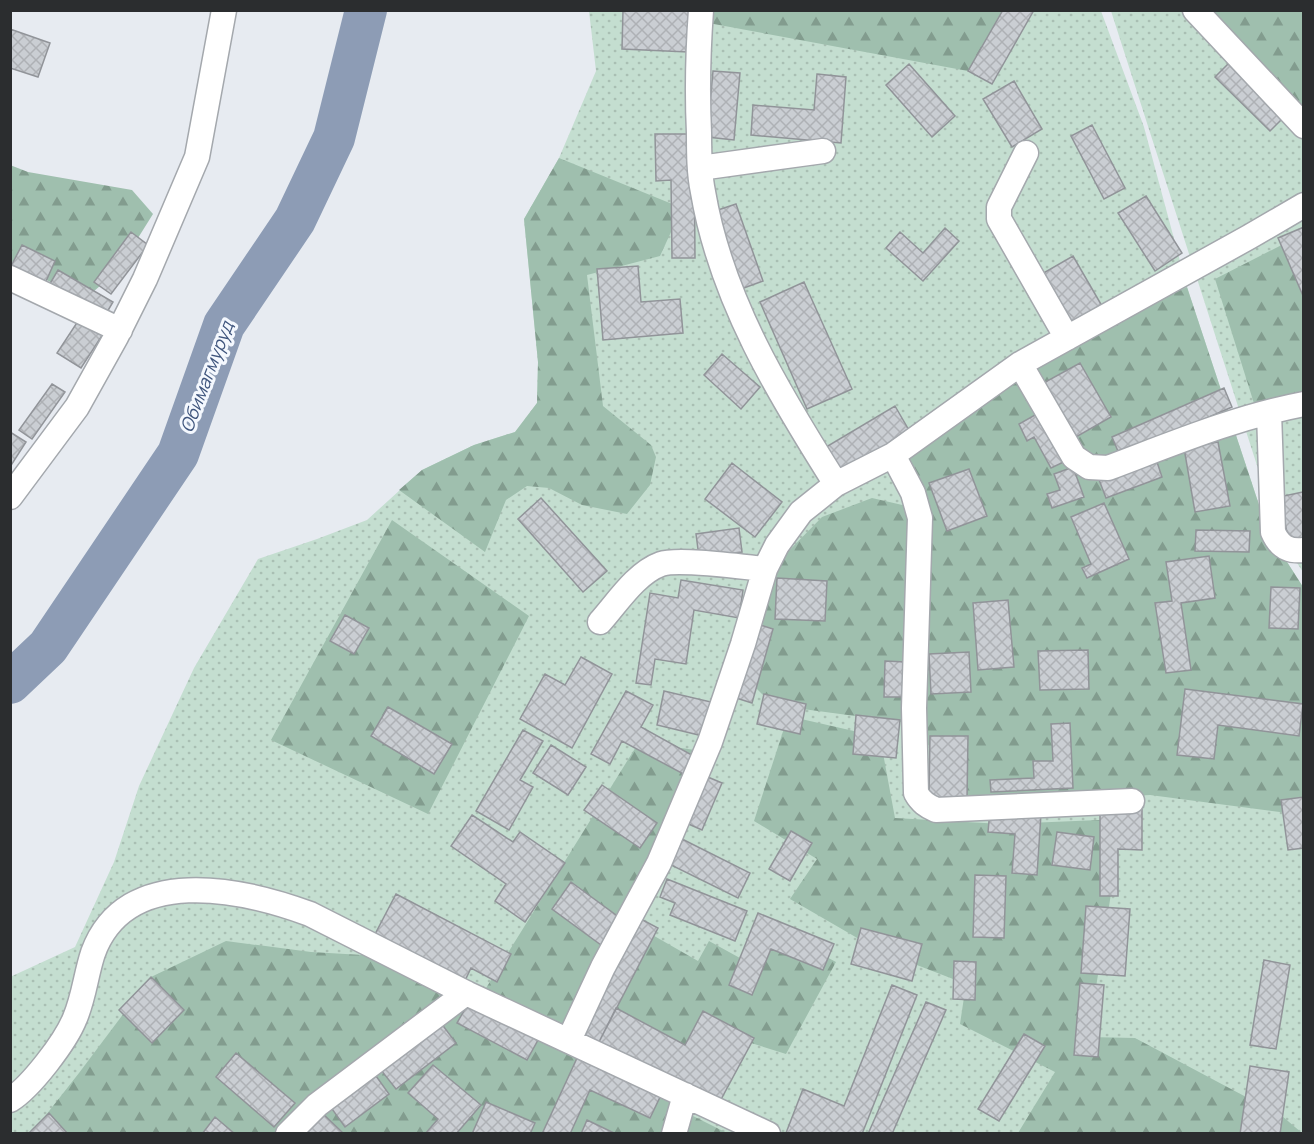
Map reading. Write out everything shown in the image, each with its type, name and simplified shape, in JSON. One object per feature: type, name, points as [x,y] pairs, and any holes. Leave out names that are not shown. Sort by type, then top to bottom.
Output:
[{"type":"street","points":[[10,497],[77,407],[120,330],[145,279],[197,157],[224,10]]},
{"type":"street","points":[[701,10],[698,107],[700,168],[702,191],[711,230],[724,275],[746,326],[796,421],[836,484]]},
{"type":"street","points":[[1195,10],[1304,126]]},
{"type":"street","points":[[700,168],[823,151]]},
{"type":"street","points":[[1026,153],[999,207],[999,219],[1067,338]]},
{"type":"street","points":[[568,1040],[603,967],[659,863],[710,742],[743,644],[765,568],[792,522],[808,504],[836,484],[893,455],[1020,364],[1304,205]]},
{"type":"street","points":[[10,278],[120,330]]},
{"type":"street","points":[[1020,364],[1074,457],[1089,467],[1098,469],[1108,468],[1183,440],[1269,412],[1304,405]]},
{"type":"street","points":[[1269,412],[1273,532],[1284,547],[1294,551],[1304,550]]},
{"type":"street","points":[[893,455],[913,493],[920,518],[914,708],[916,793],[919,798],[936,810],[1132,801]]},
{"type":"street","points":[[600,622],[642,576],[660,564],[765,568]]},
{"type":"street","points":[[10,1100],[26,1086],[66,1037],[75,1018],[93,952],[107,928],[132,905],[148,897],[184,890],[218,891],[252,896],[310,914],[466,993],[768,1134]]},
{"type":"street","points":[[288,1134],[317,1106],[466,993]]},
{"type":"street","points":[[674,1134],[685,1095]]},
{"type":"green space","points":[[703,10],[1016,11],[968,71],[703,22]]},
{"type":"green space","points":[[589,11],[1101,11],[1144,127],[1187,287],[1268,532],[1303,587],[1303,1133],[11,1133],[10,977],[75,947],[114,862],[139,786],[194,668],[258,559],[367,520],[422,470],[474,445],[515,432],[537,403],[538,362],[524,219],[559,158],[596,71]]},
{"type":"green space","points":[[1111,11],[1303,11],[1303,572],[1280,537]]},
{"type":"green space","points":[[1199,11],[1303,11],[1303,116]]},
{"type":"green space","points":[[559,158],[682,208],[660,256],[587,275],[603,406],[651,445],[656,457],[650,485],[627,514],[582,505],[549,488],[527,486],[506,500],[485,552],[399,490],[422,470],[474,445],[515,432],[537,403],[538,362],[524,219]]},
{"type":"green space","points":[[10,165],[28,172],[132,190],[153,214],[118,270],[84,300],[11,261]]},
{"type":"green space","points":[[1303,234],[1303,403],[1257,413],[1215,279]]},
{"type":"green space","points":[[1187,287],[1268,532],[1303,587],[1303,815],[1150,795],[949,806],[946,773],[915,724],[773,705],[752,684],[773,567],[822,517],[872,498],[924,510],[898,461],[1014,369]]},
{"type":"green space","points":[[392,520],[529,616],[428,814],[271,740]]},
{"type":"green space","points":[[788,716],[880,737],[895,818],[1002,824],[1123,819],[1088,1037],[1135,1038],[1282,1116],[1302,1133],[1018,1133],[1055,1072],[960,1024],[966,984],[878,950],[790,899],[817,859],[754,821]]},
{"type":"green space","points":[[639,742],[709,752],[564,1040],[684,1097],[681,1110],[727,1133],[31,1134],[151,977],[226,941],[311,952],[380,956],[478,1001]]},
{"type":"green space","points":[[768,926],[836,962],[786,1054],[735,1038],[706,1071],[594,1017],[642,929],[698,961],[709,941],[749,963]]},
{"type":"building","points":[[623,10],[689,10],[688,52],[622,49]]},
{"type":"building","points":[[1003,10],[1034,10],[992,84],[968,71]]},
{"type":"building","points":[[10,29],[50,43],[38,77],[10,68]]},
{"type":"building","points":[[1232,60],[1287,114],[1270,131],[1215,77]]},
{"type":"building","points":[[909,64],[955,116],[932,137],[886,85]]},
{"type":"building","points":[[713,71],[740,73],[734,140],[707,137]]},
{"type":"building","points":[[817,74],[846,77],[841,143],[751,135],[753,105],[814,110]]},
{"type":"building","points":[[1014,81],[1042,129],[1012,147],[983,99]]},
{"type":"building","points":[[1092,125],[1125,188],[1104,199],[1071,136]]},
{"type":"building","points":[[655,134],[694,134],[695,258],[672,258],[671,180],[656,181]]},
{"type":"building","points":[[1146,196],[1182,253],[1155,271],[1118,213]]},
{"type":"building","points":[[736,204],[763,281],[741,289],[715,211]]},
{"type":"building","points":[[1304,227],[1304,298],[1278,238]]},
{"type":"building","points":[[945,228],[959,241],[923,281],[886,248],[900,232],[923,253]]},
{"type":"building","points":[[131,232],[148,245],[111,294],[94,282]]},
{"type":"building","points":[[22,245],[55,261],[43,288],[10,268]]},
{"type":"building","points":[[1073,256],[1102,306],[1069,325],[1040,275]]},
{"type":"building","points":[[638,266],[641,302],[680,299],[683,333],[603,340],[597,269]]},
{"type":"building","points":[[58,270],[113,302],[103,319],[48,287]]},
{"type":"building","points":[[804,282],[852,389],[807,409],[760,302]]},
{"type":"building","points":[[82,315],[105,331],[81,368],[57,353]]},
{"type":"building","points":[[722,354],[760,387],[741,409],[704,375]]},
{"type":"building","points":[[1080,363],[1111,417],[1069,441],[1038,386]]},
{"type":"building","points":[[52,384],[65,392],[32,439],[19,430]]},
{"type":"building","points":[[1224,388],[1232,407],[1120,456],[1112,437]]},
{"type":"building","points":[[895,406],[910,432],[836,476],[821,450]]},
{"type":"building","points":[[1042,411],[1068,460],[1051,468],[1034,437],[1027,441],[1019,424]]},
{"type":"building","points":[[10,432],[26,442],[10,467]]},
{"type":"building","points":[[1218,442],[1230,506],[1195,512],[1184,448]]},
{"type":"building","points":[[1155,456],[1162,477],[1106,498],[1098,477]]},
{"type":"building","points":[[732,463],[782,502],[755,537],[705,499]]},
{"type":"building","points":[[1073,467],[1084,497],[1052,508],[1047,494],[1060,490],[1054,474]]},
{"type":"building","points":[[969,469],[987,516],[947,531],[929,483]]},
{"type":"building","points":[[1303,492],[1304,538],[1289,541],[1279,497]]},
{"type":"building","points":[[541,498],[607,571],[583,592],[518,519]]},
{"type":"building","points":[[1104,503],[1129,559],[1087,578],[1082,568],[1091,564],[1071,517]]},
{"type":"building","points":[[739,528],[742,552],[699,557],[696,534]]},
{"type":"building","points":[[1196,530],[1250,531],[1249,552],[1195,551]]},
{"type":"building","points":[[1209,556],[1215,598],[1181,603],[1191,670],[1166,673],[1155,603],[1172,601],[1166,562]]},
{"type":"building","points":[[777,578],[827,581],[825,621],[775,619]]},
{"type":"building","points":[[681,580],[743,590],[739,618],[694,610],[686,664],[655,659],[651,685],[636,683],[650,593],[678,598]]},
{"type":"building","points":[[1271,587],[1300,588],[1298,629],[1269,628]]},
{"type":"building","points":[[1008,600],[1014,667],[978,670],[973,603]]},
{"type":"building","points":[[345,615],[369,628],[354,654],[330,641]]},
{"type":"building","points":[[754,623],[773,629],[752,703],[733,697]]},
{"type":"building","points":[[1088,650],[1089,689],[1040,690],[1038,651]]},
{"type":"building","points":[[969,652],[971,692],[931,694],[929,654]]},
{"type":"building","points":[[581,657],[612,674],[572,748],[520,719],[545,674],[565,685]]},
{"type":"building","points":[[885,661],[906,662],[905,697],[884,697]]},
{"type":"building","points":[[1185,689],[1303,704],[1299,736],[1218,725],[1214,759],[1177,755]]},
{"type":"building","points":[[626,691],[653,705],[641,727],[699,759],[689,777],[622,741],[610,764],[591,754]]},
{"type":"building","points":[[664,691],[711,702],[703,736],[657,725]]},
{"type":"building","points":[[764,694],[806,704],[800,734],[757,724]]},
{"type":"building","points":[[388,707],[452,744],[434,774],[371,736]]},
{"type":"building","points":[[856,715],[900,720],[896,758],[853,754]]},
{"type":"building","points":[[1070,723],[1073,788],[991,792],[990,780],[1034,778],[1033,761],[1053,761],[1051,724]]},
{"type":"building","points":[[523,730],[543,741],[520,780],[533,787],[509,830],[476,811]]},
{"type":"building","points":[[930,736],[968,736],[967,799],[929,798]]},
{"type":"building","points":[[551,745],[586,767],[568,795],[533,773]]},
{"type":"building","points":[[703,775],[722,783],[702,830],[684,822]]},
{"type":"building","points":[[602,785],[657,823],[640,848],[584,810]]},
{"type":"building","points":[[1304,797],[1304,848],[1288,850],[1281,800]]},
{"type":"building","points":[[1100,808],[1142,808],[1142,850],[1118,849],[1118,896],[1100,896]]},
{"type":"building","points":[[990,810],[1041,814],[1037,875],[1012,873],[1015,834],[988,832]]},
{"type":"building","points":[[472,815],[513,842],[520,832],[565,863],[525,922],[495,901],[506,884],[451,846]]},
{"type":"building","points":[[791,831],[812,843],[790,881],[769,869]]},
{"type":"building","points":[[1057,832],[1094,837],[1090,870],[1052,865]]},
{"type":"building","points":[[682,839],[750,873],[738,898],[669,864]]},
{"type":"building","points":[[975,875],[1006,876],[1004,938],[973,937]]},
{"type":"building","points":[[667,879],[747,911],[735,941],[670,915],[675,903],[660,897]]},
{"type":"building","points":[[571,882],[620,918],[601,945],[552,909]]},
{"type":"building","points":[[396,894],[511,954],[497,982],[471,968],[462,987],[372,940]]},
{"type":"building","points":[[1086,906],[1130,909],[1125,976],[1081,973]]},
{"type":"building","points":[[758,913],[834,944],[823,970],[771,949],[752,995],[729,985]]},
{"type":"building","points":[[637,917],[658,928],[599,1042],[577,1031]]},
{"type":"building","points":[[861,928],[922,944],[912,981],[851,964]]},
{"type":"building","points":[[1264,960],[1290,965],[1276,1049],[1250,1045]]},
{"type":"building","points":[[954,961],[976,962],[975,1000],[953,999]]},
{"type":"building","points":[[151,977],[184,1010],[152,1043],[119,1010]]},
{"type":"building","points":[[1080,983],[1104,985],[1098,1057],[1074,1055]]},
{"type":"building","points":[[892,985],[917,995],[862,1134],[786,1133],[803,1089],[844,1106]]},
{"type":"building","points":[[469,1002],[538,1040],[527,1060],[457,1023]]},
{"type":"building","points":[[926,1002],[946,1010],[892,1134],[868,1134]]},
{"type":"building","points":[[616,1008],[685,1045],[703,1011],[754,1038],[718,1105],[599,1042]]},
{"type":"building","points":[[438,1019],[456,1043],[396,1089],[377,1065]]},
{"type":"building","points":[[1024,1034],[1045,1046],[999,1121],[978,1109]]},
{"type":"building","points":[[236,1053],[295,1103],[274,1127],[216,1077]]},
{"type":"building","points":[[578,1056],[661,1095],[650,1118],[590,1090],[570,1134],[542,1134]]},
{"type":"building","points":[[433,1065],[481,1105],[456,1134],[425,1134],[438,1119],[408,1093]]},
{"type":"building","points":[[1250,1066],[1289,1072],[1280,1134],[1240,1134]]},
{"type":"building","points":[[371,1069],[389,1094],[345,1127],[327,1102]]},
{"type":"building","points":[[486,1102],[535,1123],[530,1134],[472,1134]]},
{"type":"building","points":[[320,1111],[344,1134],[300,1134]]},
{"type":"building","points":[[49,1113],[68,1134],[28,1134]]},
{"type":"building","points":[[215,1117],[235,1134],[202,1134]]},
{"type":"building","points":[[587,1120],[616,1134],[581,1134]]},
{"type":"waterway","name":"Обимагмуруд","points":[[10,683],[48,647],[178,454],[224,325],[295,220],[334,138],[366,10]]}]
